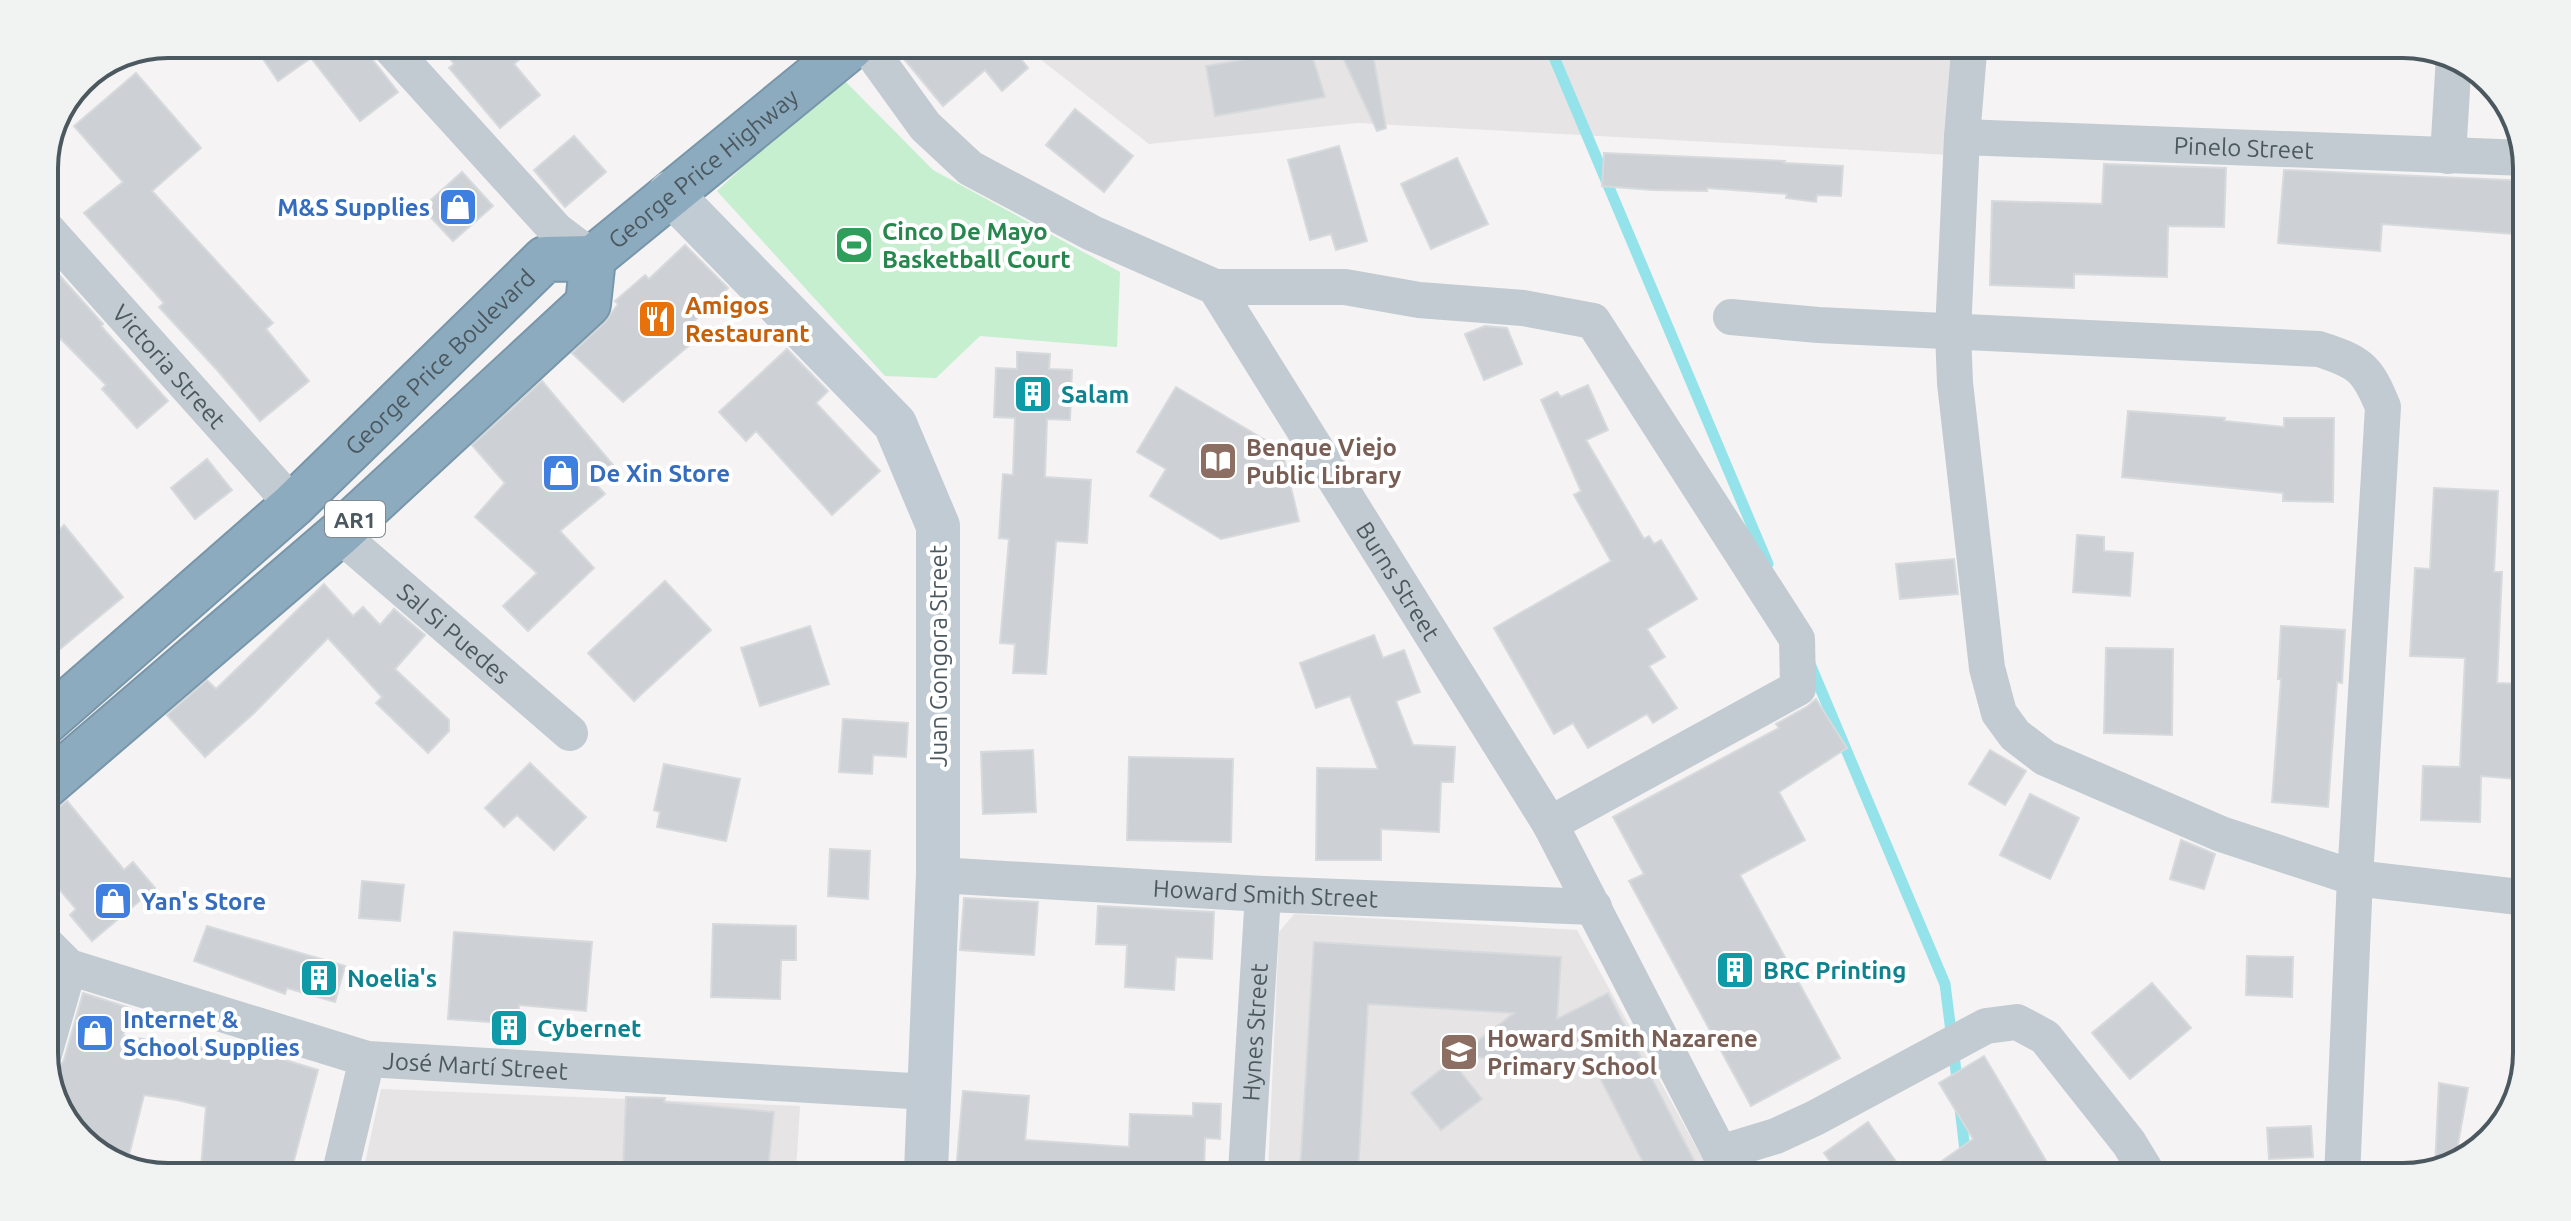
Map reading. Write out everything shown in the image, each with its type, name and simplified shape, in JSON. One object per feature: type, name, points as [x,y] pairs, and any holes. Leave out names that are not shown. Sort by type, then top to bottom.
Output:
[{"type":"highway","name":"George Price Highway","points":[[593,258],[837,58]]},
{"type":"highway","name":"George Price Boulevard","points":[[58,711],[293,505],[545,259],[593,258]]},
{"type":"highway","name":"AR1","points":[[58,772],[339,534],[588,304],[593,258]]},
{"type":"street","points":[[400,58],[556,230],[593,258]]},
{"type":"street","points":[[876,58],[925,126],[970,168],[1092,233],[1215,287],[1345,287],[1419,300],[1523,308],[1593,321],[1797,639],[1798,688],[1550,824]]},
{"type":"street","points":[[1969,58],[1953,332],[1955,383],[1987,668],[1999,713],[2015,735],[2045,758],[2221,834],[2355,878],[2513,896]]},
{"type":"street","points":[[2448,156],[2453,70]]},
{"type":"street","name":"Pinelo Street","points":[[1962,137],[2512,158]]},
{"type":"street","name":"Juan Gongora Street","points":[[670,193],[895,424],[938,526],[938,875],[926,1163]]},
{"type":"street","name":"Victoria Street","points":[[58,242],[293,505]]},
{"type":"street","name":"Burns Street","points":[[1215,287],[1550,824],[1725,1163]]},
{"type":"street","points":[[1731,317],[1818,325],[2319,349],[2351,359],[2372,379],[2383,407],[2355,878],[2343,1163]]},
{"type":"street","name":"Sal Si Puedes","points":[[339,534],[570,733]]},
{"type":"street","name":"Howard Smith Street","points":[[938,875],[1263,894],[1594,907]]},
{"type":"street","name":"Hynes Street","points":[[1247,1163],[1263,894]]},
{"type":"street","name":"José Martí Street","points":[[58,956],[69,967],[367,1059],[929,1092]]},
{"type":"street","points":[[58,1005],[69,967]]},
{"type":"street","points":[[1728,1163],[1986,1026],[2017,1022],[2045,1037],[2129,1143],[2141,1163]]},
{"type":"street","points":[[342,1163],[367,1059]]},
{"type":"shaded area","points":[[1039,58],[1957,58],[1950,155],[1358,123],[1149,144]]},
{"type":"shaded area","name":"Howard Smith Nazarene Primary School","points":[[1294,914],[1577,930],[1705,1163],[1268,1163],[1279,932]]},
{"type":"shaded area","points":[[381,1089],[800,1106],[796,1163],[365,1163]]},
{"type":"green space","points":[[840,76],[933,170],[1120,272],[1117,347],[980,336],[936,378],[885,376],[717,191]]},
{"type":"building","points":[[262,58],[311,58],[278,81]]},
{"type":"building","points":[[311,58],[371,58],[398,92],[360,121]]},
{"type":"building","points":[[449,58],[521,58],[514,64],[540,95],[500,128],[449,68],[454,64]]},
{"type":"building","points":[[903,58],[1020,58],[1028,68],[1002,91],[985,70],[943,106]]},
{"type":"building","points":[[1252,58],[1313,58],[1325,97],[1215,116],[1206,66]]},
{"type":"building","points":[[1343,58],[1374,58],[1386,128],[1377,131]]},
{"type":"building","points":[[136,73],[201,148],[152,191],[273,323],[266,329],[309,381],[260,421],[159,307],[164,303],[84,213],[123,182],[74,126]]},
{"type":"building","points":[[1075,109],[1133,156],[1104,192],[1046,145]]},
{"type":"building","points":[[574,136],[606,172],[565,207],[534,170]]},
{"type":"building","points":[[1339,146],[1367,241],[1336,250],[1331,234],[1310,240],[1288,160]]},
{"type":"building","points":[[1604,153],[1843,166],[1841,196],[1817,195],[1816,202],[1786,198],[1787,194],[1707,188],[1707,191],[1653,190],[1602,186]]},
{"type":"building","points":[[1457,158],[1488,224],[1431,249],[1401,184]]},
{"type":"building","points":[[2104,164],[2226,168],[2224,227],[2168,226],[2167,277],[2074,274],[2074,288],[1990,285],[1992,201],[2102,204]]},
{"type":"building","points":[[2284,170],[2513,180],[2513,234],[2382,224],[2380,251],[2278,243]]},
{"type":"building","name":"M&S Supplies","points":[[462,172],[493,206],[453,241],[422,208]]},
{"type":"building","points":[[685,245],[728,288],[689,326],[699,337],[623,402],[572,353],[605,322],[618,304],[615,301],[645,275],[649,279]]},
{"type":"building","points":[[60,276],[103,324],[101,326],[168,401],[137,428],[102,389],[106,385],[61,339],[58,342]]},
{"type":"building","points":[[1485,326],[1507,328],[1522,364],[1484,380],[1465,334]]},
{"type":"building","points":[[787,349],[828,391],[816,403],[880,471],[832,515],[756,431],[746,441],[719,412]]},
{"type":"building","points":[[1017,352],[1050,354],[1049,369],[1072,370],[1070,420],[1047,419],[1045,477],[1091,480],[1087,543],[1056,541],[1046,674],[1013,673],[1015,644],[1000,643],[1009,539],[999,538],[1003,474],[1013,475],[1015,418],[994,417],[996,368],[1017,369]]},
{"type":"building","points":[[542,381],[614,466],[594,482],[605,494],[560,531],[594,568],[528,631],[503,606],[537,573],[475,517],[505,483],[472,445]]},
{"type":"building","points":[[1588,385],[1608,430],[1586,440],[1644,539],[1649,536],[1654,544],[1661,540],[1697,599],[1647,629],[1665,657],[1649,666],[1677,708],[1653,723],[1647,714],[1588,748],[1573,723],[1554,734],[1494,628],[1611,561],[1574,495],[1581,491],[1541,400],[1557,392],[1561,397]]},
{"type":"building","name":"Benque Viejo Public Library","points":[[1176,387],[1282,450],[1299,521],[1221,539],[1150,496],[1166,469],[1137,452]]},
{"type":"building","points":[[2128,411],[2225,418],[2224,421],[2284,427],[2284,418],[2334,418],[2333,502],[2283,501],[2283,493],[2122,477]]},
{"type":"building","points":[[207,459],[232,490],[195,519],[171,488]]},
{"type":"building","points":[[2434,488],[2498,491],[2494,572],[2502,572],[2497,683],[2513,684],[2513,779],[2481,776],[2480,822],[2421,820],[2423,766],[2460,767],[2465,658],[2410,656],[2415,568],[2430,569]]},
{"type":"building","points":[[64,525],[123,597],[59,650],[58,649],[58,531]]},
{"type":"building","points":[[2077,535],[2104,537],[2104,551],[2133,553],[2130,596],[2073,592]]},
{"type":"building","points":[[1954,559],[1958,594],[1900,599],[1896,564]]},
{"type":"building","points":[[665,581],[711,630],[634,701],[588,653]]},
{"type":"building","points":[[324,584],[353,616],[363,607],[380,625],[394,609],[425,635],[395,669],[449,720],[449,731],[428,753],[376,703],[382,697],[328,638],[253,714],[205,757],[167,715],[207,680],[216,689]]},
{"type":"building","points":[[810,626],[829,684],[760,706],[741,648]]},
{"type":"building","points":[[2281,626],[2345,630],[2342,683],[2337,682],[2328,807],[2272,802],[2281,679],[2278,679]]},
{"type":"building","points":[[1374,635],[1383,658],[1404,650],[1420,692],[1396,701],[1413,745],[1455,747],[1453,782],[1441,782],[1439,832],[1381,829],[1381,860],[1316,860],[1317,768],[1378,769],[1350,696],[1316,708],[1300,663]]},
{"type":"building","points":[[2106,648],[2173,649],[2172,735],[2104,733]]},
{"type":"building","name":"BRC Printing","points":[[1816,699],[1847,748],[1779,792],[1805,840],[1740,875],[1840,1058],[1751,1106],[1629,881],[1644,874],[1613,817],[1779,728],[1776,724]]},
{"type":"building","points":[[843,719],[908,723],[906,757],[873,755],[872,774],[839,772]]},
{"type":"building","points":[[1033,750],[1036,812],[983,814],[981,752]]},
{"type":"building","points":[[1990,750],[2026,771],[2005,805],[1969,784]]},
{"type":"building","points":[[1129,757],[1233,759],[1231,842],[1127,840]]},
{"type":"building","points":[[530,763],[586,817],[554,850],[517,815],[504,827],[485,808]]},
{"type":"building","points":[[664,764],[740,779],[726,841],[657,827],[660,812],[654,810]]},
{"type":"building","points":[[2030,794],[2079,818],[2050,879],[2000,855]]},
{"type":"building","points":[[67,801],[124,870],[133,862],[155,888],[92,941],[70,915],[76,909],[58,888],[58,808]]},
{"type":"building","points":[[2181,840],[2215,854],[2204,889],[2170,879]]},
{"type":"building","points":[[830,849],[870,851],[868,899],[828,896]]},
{"type":"building","points":[[362,881],[404,885],[400,921],[359,918]]},
{"type":"building","points":[[964,898],[1038,902],[1034,955],[960,950]]},
{"type":"building","points":[[1098,906],[1214,912],[1212,959],[1176,957],[1174,990],[1125,987],[1127,945],[1096,944]]},
{"type":"building","points":[[713,924],[796,926],[796,960],[781,960],[780,999],[711,997]]},
{"type":"building","points":[[207,926],[345,966],[335,1002],[287,988],[285,994],[194,961]]},
{"type":"building","points":[[454,932],[592,942],[586,1011],[519,1005],[518,1024],[448,1019]]},
{"type":"building","points":[[1314,942],[1561,957],[1557,1019],[1608,993],[1695,1163],[1643,1163],[1594,1066],[1458,1056],[1514,1013],[1368,1004],[1359,1163],[1301,1163]]},
{"type":"building","points":[[2247,956],[2293,957],[2292,997],[2246,995]]},
{"type":"building","points":[[2152,983],[2191,1028],[2130,1079],[2092,1033]]},
{"type":"building","points":[[83,993],[130,1008],[123,1036],[206,1048],[209,1037],[318,1070],[293,1163],[201,1163],[206,1107],[144,1095],[129,1156],[126,1155],[90,1131],[73,1108],[60,1074],[59,1067],[64,1060]]},
{"type":"building","points":[[1984,1056],[2047,1163],[1939,1163],[1973,1139],[1939,1083]]},
{"type":"building","points":[[1452,1061],[1482,1099],[1441,1130],[1411,1093]]},
{"type":"building","points":[[2439,1083],[2468,1088],[2457,1148],[2435,1158]]},
{"type":"building","points":[[963,1091],[1029,1096],[1025,1140],[1129,1147],[1130,1114],[1193,1116],[1193,1103],[1221,1104],[1220,1139],[1205,1138],[1204,1163],[957,1163]]},
{"type":"building","points":[[626,1097],[665,1098],[664,1102],[774,1112],[769,1163],[623,1163]]},
{"type":"building","points":[[1868,1122],[1897,1163],[1831,1163],[1824,1153]]},
{"type":"building","points":[[2311,1126],[2313,1157],[2269,1159],[2267,1128]]},
{"type":"waterway","points":[[1554,58],[1768,564]]},
{"type":"waterway","points":[[1810,664],[1945,984],[1958,1087]]},
{"type":"waterway","points":[[1960,1108],[1966,1159]]},
{"type":"place","name":"M&S Supplies","points":[[458,207]]},
{"type":"place","name":"Cinco De Mayo Basketball Court","points":[[854,245]]},
{"type":"place","name":"Amigos Restaurant","points":[[657,319]]},
{"type":"place","name":"Salam","points":[[1033,394]]},
{"type":"place","name":"Benque Viejo Public Library","points":[[1218,461]]},
{"type":"place","name":"De Xin Store","points":[[561,473]]},
{"type":"place","name":"Yan's Store","points":[[113,901]]},
{"type":"place","name":"BRC Printing","points":[[1735,970]]},
{"type":"place","name":"Noelia's","points":[[319,978]]},
{"type":"place","name":"Cybernet","points":[[509,1028]]},
{"type":"place","name":"Internet & School Supplies","points":[[95,1033]]},
{"type":"place","name":"Howard Smith Nazarene Primary School","points":[[1459,1052]]}]
